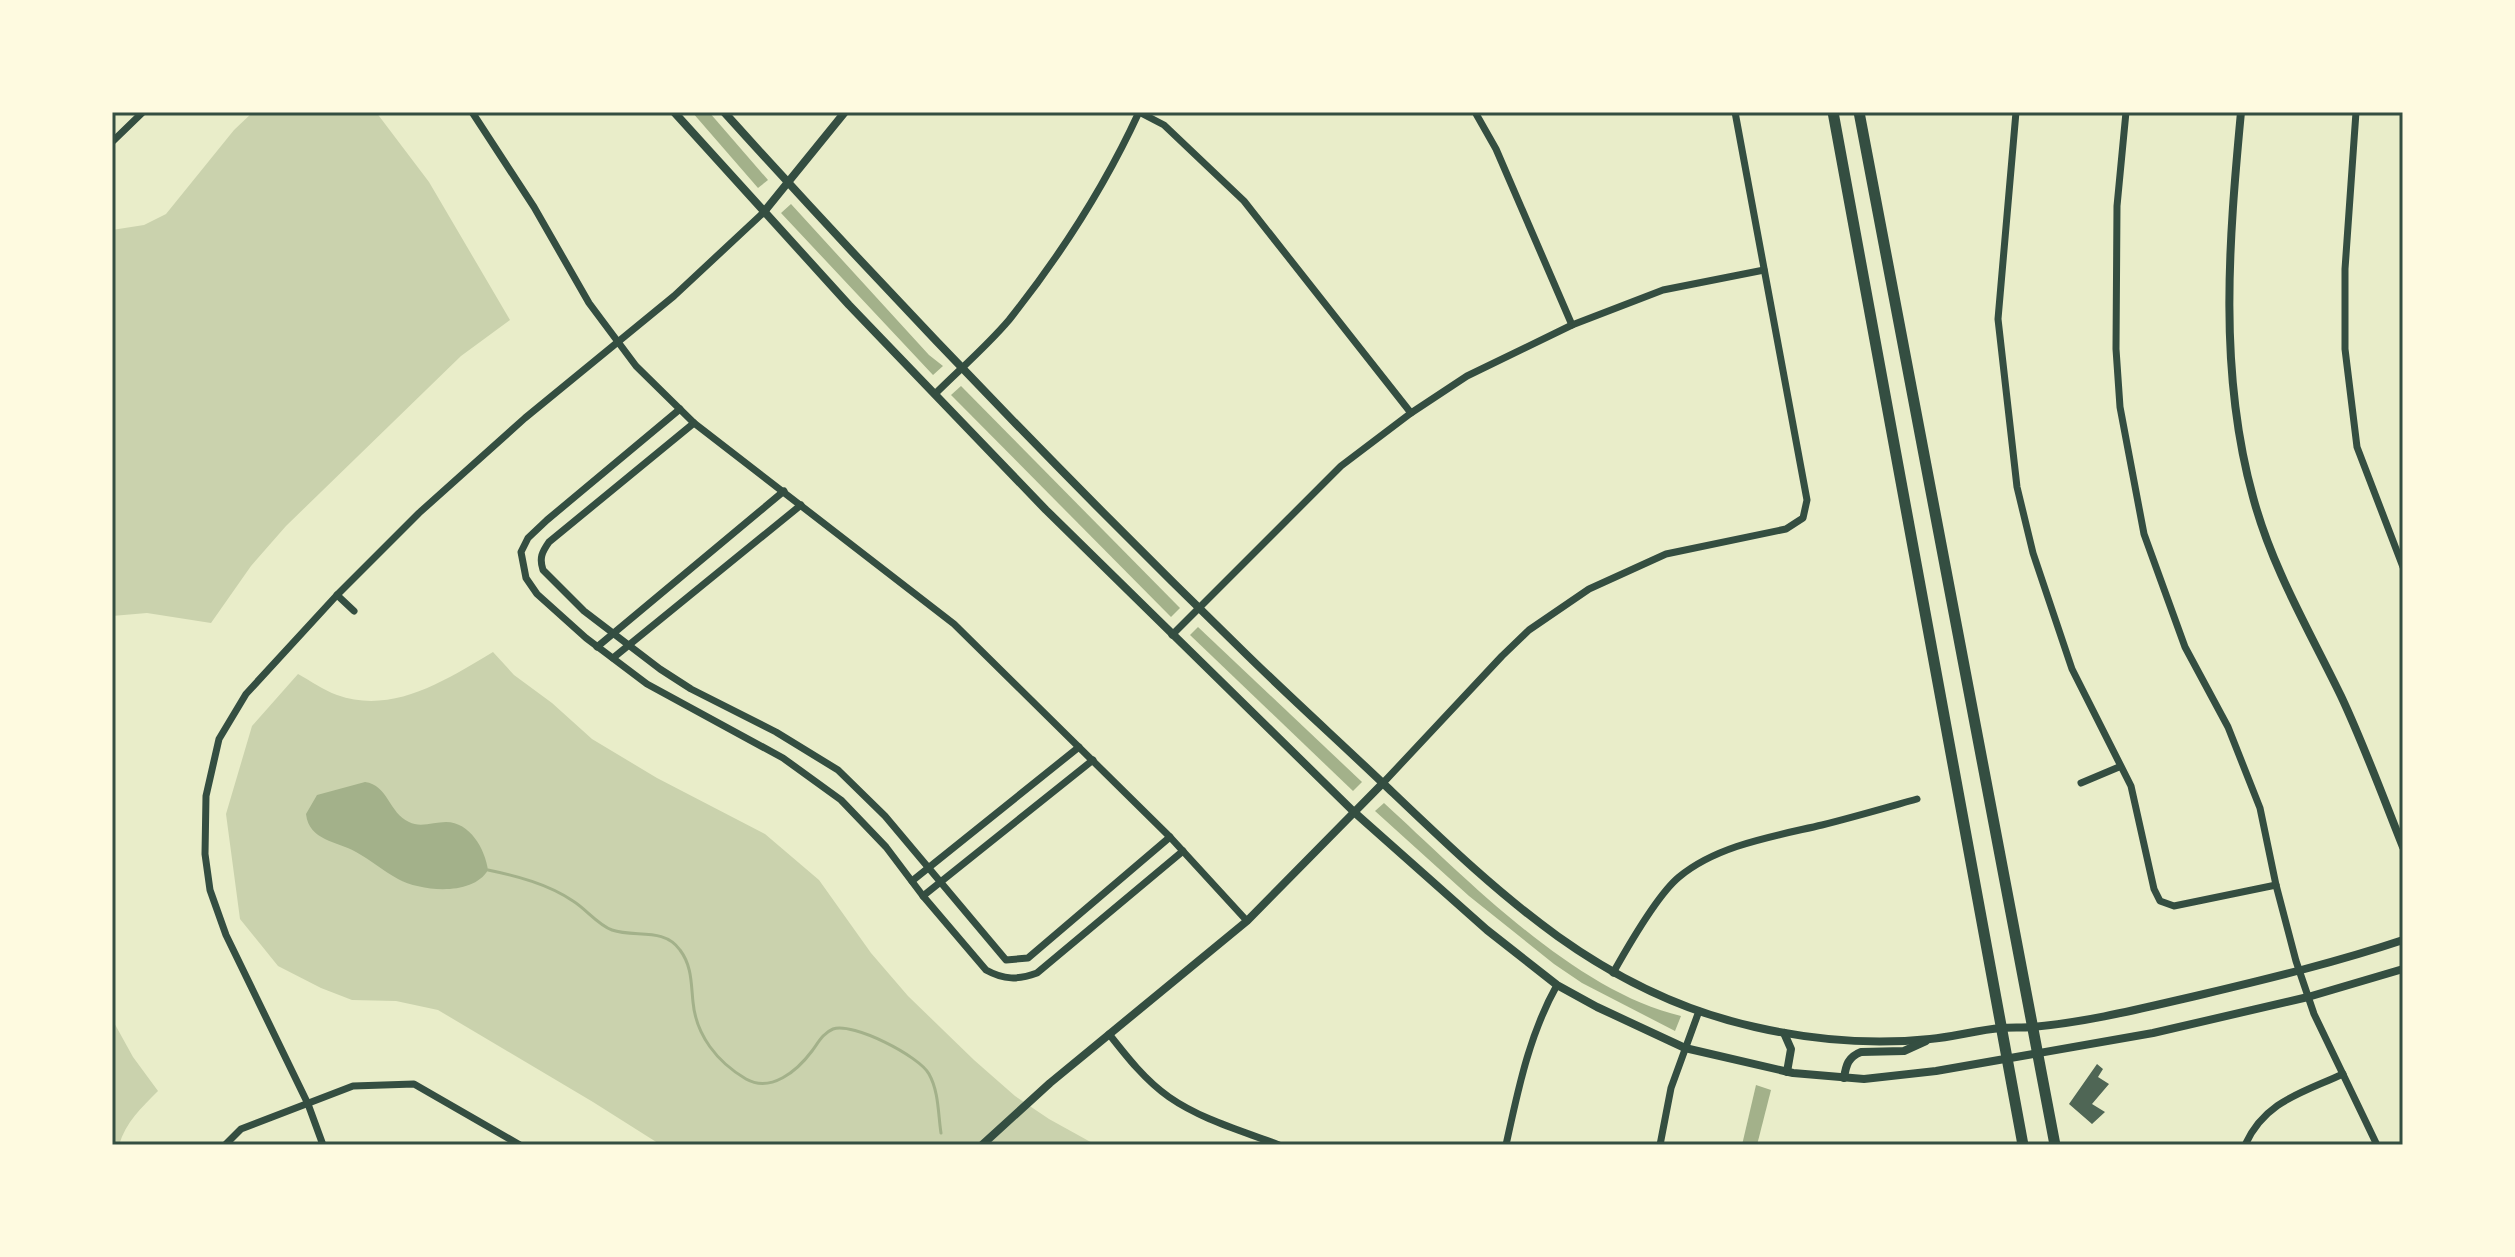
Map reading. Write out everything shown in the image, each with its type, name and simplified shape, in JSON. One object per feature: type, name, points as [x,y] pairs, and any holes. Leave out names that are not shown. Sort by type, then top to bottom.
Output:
[{"type":"main road","points":[[1833,112],[2023,1145]]},
{"type":"main road","points":[[1859,112],[2055,1145]]},
{"type":"street","points":[[112,142],[143,112]]},
{"type":"street","points":[[472,112],[522,187],[589,303],[636,366],[694,423],[954,624],[1170,837],[1247,921]]},
{"type":"street","points":[[674,112],[763,213],[935,394],[1172,635],[1354,812],[1487,930],[1557,985],[1597,1007],[1685,1048],[1787,1072],[1864,1079],[2038,1055],[2216,1020],[2403,969]]},
{"type":"street","points":[[724,112],[960,369],[1199,609],[1515,905],[1563,942],[1613,973],[1664,998],[1752,1027],[1839,1040],[1931,1039],[2125,1012],[2300,973],[2403,940]]},
{"type":"street","points":[[323,1145],[308,1104],[226,935],[210,890],[205,854],[206,796],[219,739],[246,694],[337,595],[419,513],[501,439],[684,287],[763,213],[845,112]]},
{"type":"street","points":[[935,394],[1007,322],[1055,257],[1096,195],[1139,112],[1164,125],[1244,201],[1411,413]]},
{"type":"street","points":[[1475,112],[1496,149],[1572,325]]},
{"type":"street","points":[[982,1145],[1050,1083],[1247,921],[1529,630],[1589,589],[1666,554],[1786,529],[1803,518],[1807,500],[1735,112]]},
{"type":"street","points":[[2016,112],[1998,319],[2017,487],[2033,553],[2072,669],[2131,786],[2154,889],[2160,901],[2174,906],[2276,885]]},
{"type":"street","points":[[2126,112],[2117,206],[2116,349],[2120,407],[2144,534],[2185,647],[2228,727],[2260,808],[2276,885],[2308,997],[2377,1145]]},
{"type":"street","points":[[2241,112],[2232,217],[2229,329],[2234,407],[2243,455],[2253,499],[2279,573],[2353,723],[2403,847]]},
{"type":"street","points":[[2356,112],[2345,269],[2345,349],[2357,447],[2403,567]]},
{"type":"street","points":[[1172,635],[1323,481],[1411,413],[1467,376],[1572,325],[1663,290],[1764,270]]},
{"type":"street","points":[[680,409],[547,520],[528,538],[521,552],[526,578],[537,594],[597,647],[671,699],[783,758],[819,782],[863,822],[986,970],[998,976],[1024,978],[1037,973],[1183,851]]},
{"type":"street","points":[[694,423],[542,551],[540,561],[543,570],[584,611],[611,634],[691,689],[776,732],[838,770],[885,816],[1006,960],[1028,958],[1170,837]]},
{"type":"street","points":[[597,647],[784,491]]},
{"type":"street","points":[[613,658],[801,505]]},
{"type":"street","points":[[337,595],[354,611]]},
{"type":"street","points":[[912,881],[1079,747]]},
{"type":"street","points":[[923,896],[1093,760]]},
{"type":"street","points":[[2081,783],[2119,767]]},
{"type":"street","points":[[1613,973],[1647,917],[1677,878],[1695,866],[1714,856],[1771,837],[1917,799]]},
{"type":"street","points":[[1506,1145],[1524,1062],[1557,985]]},
{"type":"street","points":[[1660,1145],[1671,1088],[1699,1011]]},
{"type":"street","points":[[1784,1033],[1791,1049],[1787,1072]]},
{"type":"street","points":[[1109,1034],[1137,1068],[1170,1097],[1209,1118],[1279,1145]]},
{"type":"street","points":[[1844,1078],[1848,1060],[1854,1055],[1861,1052],[1904,1051],[1931,1039]]},
{"type":"street","points":[[2245,1145],[2263,1115],[2273,1106],[2343,1074]]},
{"type":"street","points":[[225,1145],[241,1129],[353,1086],[414,1084],[520,1145]]},
{"type":"shaded area","points":[[253,112],[376,112],[429,182],[510,320],[461,356],[286,526],[251,566],[211,623],[147,613],[112,616],[112,230],[144,225],[166,214],[234,130]]},
{"type":"shaded area","points":[[692,112],[709,112],[768,180],[758,188]]},
{"type":"shaded area","points":[[791,204],[929,355],[943,366],[933,375],[781,213]]},
{"type":"shaded area","points":[[961,386],[1180,608],[1171,617],[951,395]]},
{"type":"shaded area","points":[[1198,627],[1362,782],[1353,791],[1190,635]]},
{"type":"shaded area","points":[[493,652],[514,675],[552,703],[592,739],[657,778],[765,834],[819,880],[871,953],[908,996],[974,1060],[1015,1096],[1096,1145],[661,1145],[438,1010],[396,1001],[352,1000],[278,966],[240,919],[226,814],[252,726],[298,674],[337,695],[378,701],[418,692]]},
{"type":"shaded area","points":[[365,782],[379,788],[402,818],[413,824],[455,823],[469,832],[484,854],[488,870],[481,878],[459,888],[420,887],[398,879],[349,848],[325,839],[312,830],[306,814],[317,795]]},
{"type":"shaded area","points":[[1384,803],[1485,896],[1561,957],[1641,1003],[1681,1016],[1675,1031],[1582,983],[1554,964],[1469,896],[1375,811]]},
{"type":"shaded area","points":[[112,1019],[133,1057],[158,1091],[130,1122],[119,1145],[112,1145]]},
{"type":"shaded area","points":[[1756,1085],[1771,1090],[1757,1145],[1742,1145]]},
{"type":"building","points":[[2097,1064],[2103,1069],[2098,1077],[2109,1084],[2092,1104],[2105,1112],[2092,1124],[2069,1104]]},
{"type":"waterway","points":[[488,870],[543,885],[573,901],[612,930],[658,936],[673,943],[689,968],[695,1014],[703,1036],[717,1056],[746,1079],[765,1083],[783,1078],[799,1066],[821,1038],[833,1029],[842,1028],[870,1035],[913,1058],[929,1074],[935,1088],[941,1133]]}]
